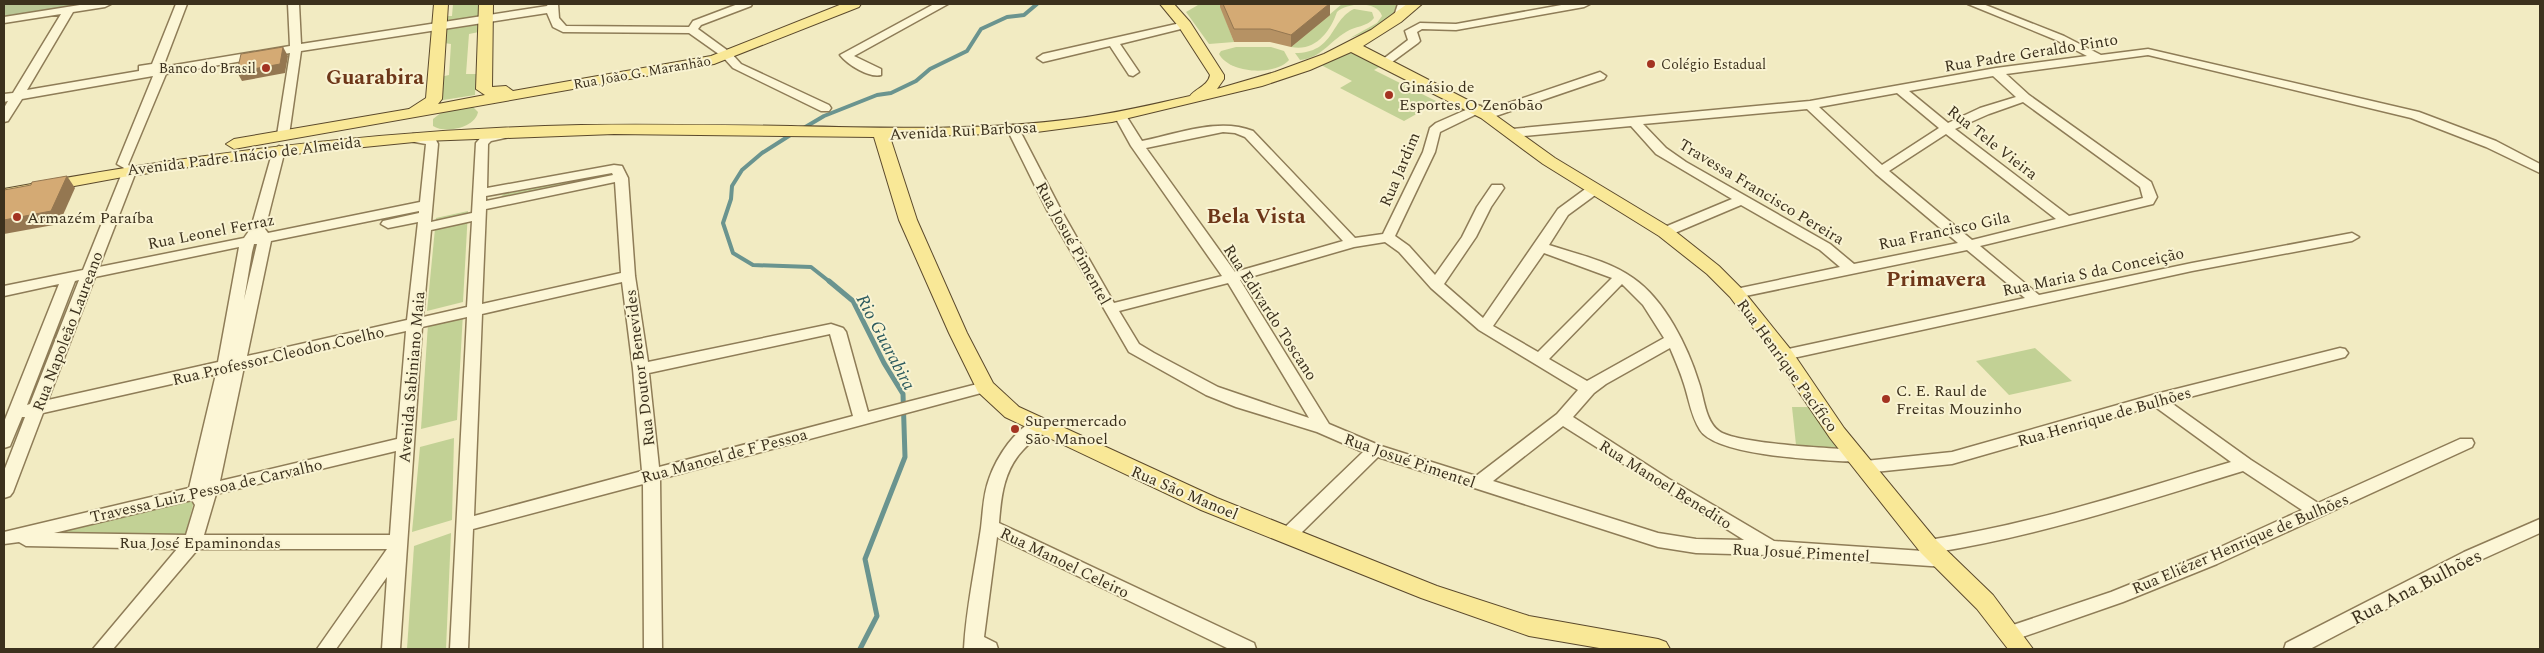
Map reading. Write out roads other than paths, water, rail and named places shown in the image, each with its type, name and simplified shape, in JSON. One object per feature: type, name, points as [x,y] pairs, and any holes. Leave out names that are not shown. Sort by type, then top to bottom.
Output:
[{"type":"main road","points":[[402,115],[426,106],[434,99],[441,4]]},
{"type":"main road","points":[[485,19],[486,4]]},
{"type":"main road","points":[[727,55],[854,4]]},
{"type":"main road","points":[[1167,4],[1184,25],[1217,79],[1208,90],[1180,103]]},
{"type":"main road","name":"Avenida Rui Barbosa","points":[[486,133],[644,129],[881,134],[1013,129],[1120,116],[1180,103],[1276,77],[1351,46],[1402,10],[1415,4]]},
{"type":"main road","name":"Rua João G. Maranhão","points":[[485,19],[484,89],[490,93],[500,93],[714,54],[727,55]]},
{"type":"main road","name":"Rua Henrique Pacífico","points":[[1351,46],[1481,112],[1593,190],[1664,232],[1713,270],[1736,293],[1784,355],[1818,408],[1861,462],[1937,554],[2016,641]]},
{"type":"main road","name":"Rua João G. Maranhão","points":[[432,110],[714,60],[727,55]]},
{"type":"main road","points":[[486,133],[487,106],[504,97]]},
{"type":"main road","name":"Avenida Padre Inácio de Almeida","points":[[4,186],[281,142],[432,110]]},
{"type":"main road","name":"Avenida Padre Inácio de Almeida","points":[[281,142],[486,133]]},
{"type":"main road","name":"Rua São Manoel","points":[[881,134],[908,220],[936,285],[985,386],[996,400],[1012,412],[1143,475],[1429,592],[1529,626],[1658,649]]},
{"type":"main road","name":"Avenida Padre Inácio de Almeida","points":[[4,194],[126,167]]},
{"type":"street","points":[[4,20],[105,4]]},
{"type":"street","name":"Rua Napoleão Laureano","points":[[4,492],[88,279],[162,68],[181,4]]},
{"type":"street","name":"Rua Napoleão Laureano","points":[[162,68],[192,4]]},
{"type":"street","points":[[102,649],[193,542],[232,361],[262,238],[281,142],[296,48],[293,4]]},
{"type":"street","points":[[692,30],[697,23],[747,4]]},
{"type":"street","points":[[877,72],[854,62],[846,55],[942,4]]},
{"type":"street","points":[[1384,63],[1410,45],[1414,38],[1412,29],[1420,26],[1456,27],[1579,4]]},
{"type":"street","points":[[1974,4],[2060,38],[2099,58]]},
{"type":"street","points":[[4,92],[20,92],[162,68],[485,19],[552,6],[557,25],[569,30],[692,30],[727,55],[737,66],[780,89],[825,108]]},
{"type":"street","points":[[4,118],[69,10]]},
{"type":"street","points":[[1043,58],[1184,25]]},
{"type":"street","points":[[1113,42],[1133,72]]},
{"type":"street","name":"Rua Padre Geraldo Pinto","points":[[1512,133],[1810,105],[1996,72],[2140,52],[2164,54],[2391,108],[2462,132],[2540,169]]},
{"type":"street","points":[[1996,72],[2025,98]]},
{"type":"street","points":[[1481,112],[1600,76]]},
{"type":"street","name":"Rua Tele Vieira","points":[[1900,90],[1946,128],[2066,220]]},
{"type":"street","points":[[4,98],[20,92]]},
{"type":"street","points":[[1881,171],[1946,128],[1972,114],[2025,98]]},
{"type":"street","name":"Rua Francisco Gila","points":[[1736,293],[1968,245],[2148,201],[2149,191],[2146,185],[2025,98]]},
{"type":"street","points":[[1810,105],[1881,171],[2037,301]]},
{"type":"street","name":"Rua Jardim","points":[[1388,237],[1429,152],[1434,131],[1440,126],[1481,112]]},
{"type":"street","name":"Rua Edivardo Toscano","points":[[1120,116],[1137,146],[1232,278],[1275,344],[1323,428]]},
{"type":"street","name":"Travessa Francisco Pereira","points":[[1634,123],[1661,151],[1825,247],[1850,268]]},
{"type":"street","points":[[1137,146],[1223,128],[1237,129],[1249,134],[1352,243]]},
{"type":"street","name":"Rua Josué Pimentel","points":[[1013,129],[1054,210],[1134,348],[1212,391],[1242,403],[1323,428],[1375,450],[1477,484],[1658,540],[1696,546],[1937,554],[2054,522],[2246,464]]},
{"type":"street","points":[[459,649],[473,306],[482,143],[488,138],[514,132]]},
{"type":"street","name":"Avenida Sabiniano Maia","points":[[391,649],[404,443],[432,144],[430,139],[396,138]]},
{"type":"street","name":"Rua Leonel Ferraz","points":[[4,291],[67,283],[247,247],[262,238],[426,216],[621,178]]},
{"type":"street","name":"Rua Doutor Benevides","points":[[621,178],[628,271],[641,369],[651,474],[653,649]]},
{"type":"street","points":[[1436,285],[1469,237],[1484,207],[1497,188]]},
{"type":"street","points":[[1484,327],[1541,247],[1563,212],[1593,190]]},
{"type":"street","points":[[1664,232],[1742,200]]},
{"type":"street","points":[[1110,309],[1232,278],[1352,243],[1388,237],[1404,249],[1436,285],[1484,327],[1588,389]]},
{"type":"street","name":"Rua Maria S da Conceição","points":[[1784,355],[2192,267],[2352,237]]},
{"type":"street","points":[[232,361],[247,247]]},
{"type":"street","name":"Rua Henrique de Bulhões","points":[[1541,247],[1590,263],[1621,277],[1631,282],[1645,297],[1683,356],[1705,425],[1716,437],[1861,462],[1952,458],[2156,400],[2340,353]]},
{"type":"street","name":"Rua Professor Cleodon Coelho","points":[[14,409],[628,271]]},
{"type":"street","points":[[1539,360],[1621,277]]},
{"type":"street","name":"Rua Napoleão Laureano","points":[[4,442],[14,409],[67,283]]},
{"type":"street","name":"Rua Leonel Ferraz","points":[[4,300],[67,283]]},
{"type":"street","points":[[641,369],[824,330],[838,332],[862,418]]},
{"type":"street","points":[[1477,484],[1563,418],[1588,389],[1637,357],[1673,340]]},
{"type":"street","name":"Rua Manoel de F Pessoa","points":[[464,524],[985,386]]},
{"type":"street","points":[[2156,400],[2246,464],[2317,511]]},
{"type":"street","name":"Rua Manoel Benedito","points":[[1563,418],[1663,484],[1770,548]]},
{"type":"street","name":"Rua Manoel Celeiro","points":[[1039,425],[1013,447],[1004,460],[991,505],[990,526],[1247,649]]},
{"type":"street","name":"Travessa Luiz Pessoa de Carvalho","points":[[5,538],[203,496],[404,443]]},
{"type":"street","name":"Rua Eliézer Henrique de Bulhões","points":[[2016,641],[2117,597],[2248,544],[2466,443]]},
{"type":"street","points":[[1288,535],[1375,450]]},
{"type":"street","points":[[978,646],[990,526]]},
{"type":"street","name":"Rua Ana Bulhões","points":[[2293,649],[2470,557],[2540,526]]},
{"type":"street","name":"Rua José Epaminondas","points":[[5,538],[100,542],[396,546]]},
{"type":"street","points":[[326,649],[396,546]]},
{"type":"waterway","name":"Rio Guarabira","points":[[802,129],[824,116],[877,95],[891,93],[916,81],[930,69],[967,51],[981,29],[1007,17],[1024,15],[1037,4]]},
{"type":"waterway","name":"Rio Guarabira","points":[[792,134],[762,153],[742,170],[732,186],[731,199],[723,223],[733,253],[753,265],[811,267],[830,282]]},
{"type":"waterway","name":"Rio Guarabira","points":[[829,281],[853,301],[884,363],[903,394],[905,457],[865,559],[877,616],[860,649]]},
{"type":"place","name":"Colégio Estadual","points":[[1651,64]]},
{"type":"place","name":"Banco do Brasil","points":[[266,68]]},
{"type":"place","name":"Ginásio de Esportes O Zenobão","points":[[1389,95]]},
{"type":"place","name":"Armazém Paraíba","points":[[17,217]]},
{"type":"place","name":"C. E. Raul de Freitas Mouzinho","points":[[1886,399]]},
{"type":"place","name":"Supermercado São Manoel","points":[[1015,429]]},
{"type":"district","name":"Guarabira","points":[[375,77]]},
{"type":"district","name":"Bela Vista","points":[[1256,216]]},
{"type":"district","name":"Primavera","points":[[1936,279]]}]
